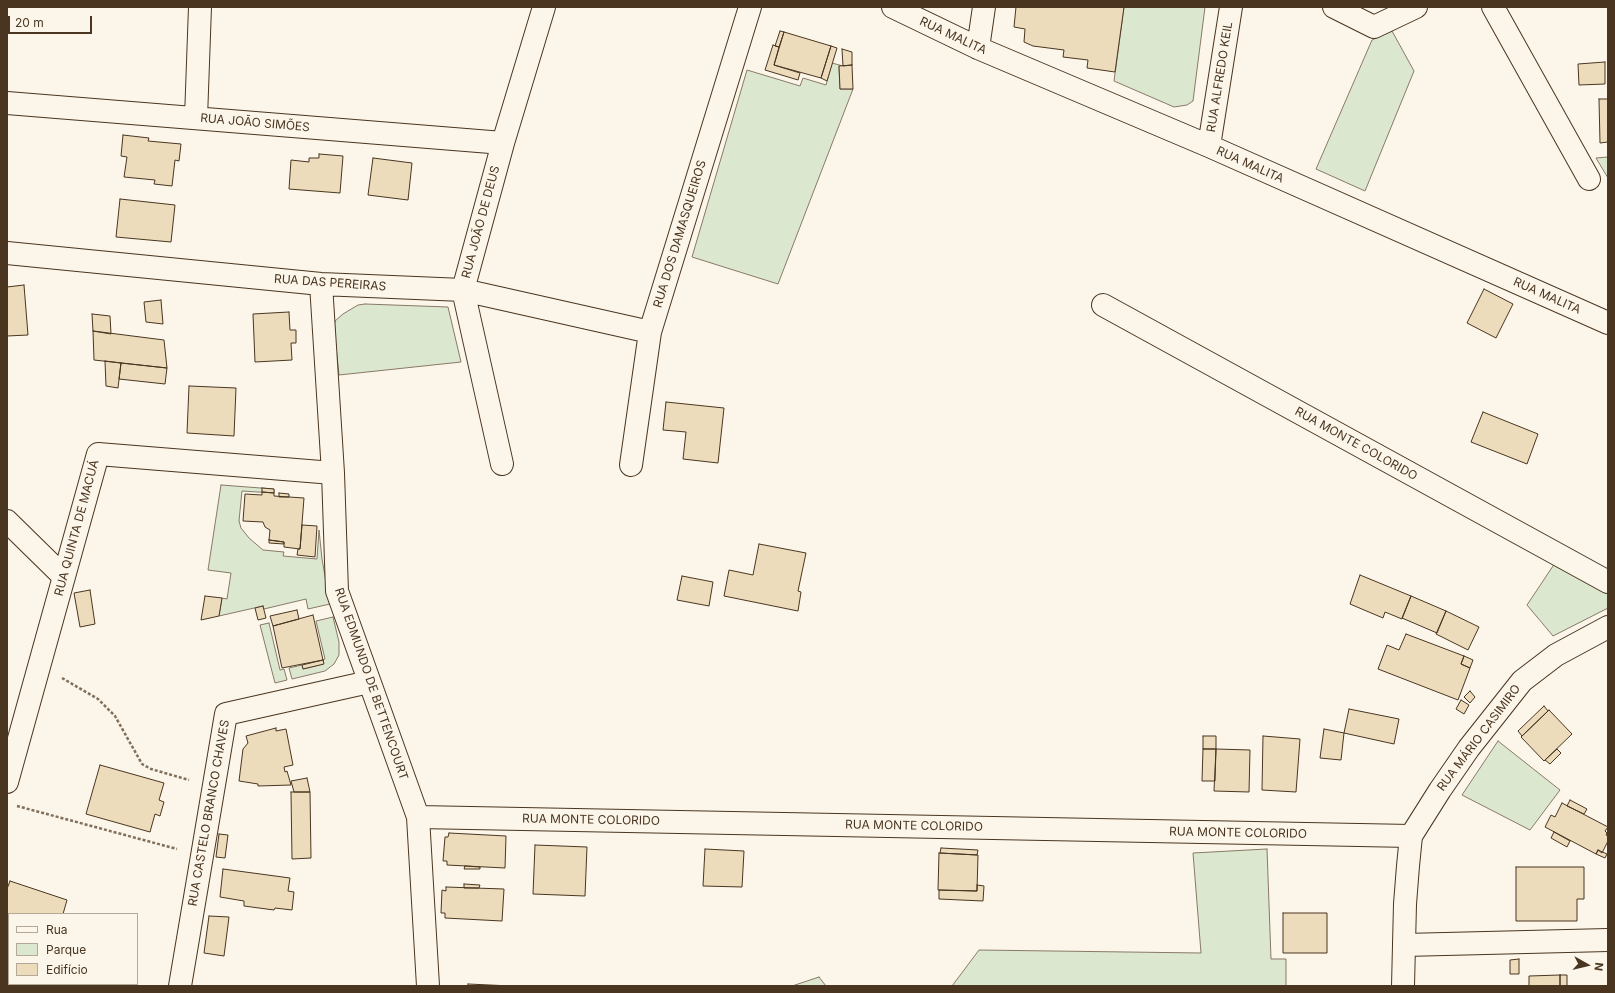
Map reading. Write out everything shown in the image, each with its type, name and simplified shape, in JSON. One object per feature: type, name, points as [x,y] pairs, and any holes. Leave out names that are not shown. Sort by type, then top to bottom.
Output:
[{"type":"street","points":[[196,118],[200,7]]},
{"type":"street","name":"RUA JOÃO DE DEUS","points":[[502,464],[463,290],[503,143],[544,7]]},
{"type":"street","name":"RUA DOS DAMASQUEIROS","points":[[631,466],[650,332],[750,7]]},
{"type":"street","name":"RUA MALITA","points":[[893,7],[978,48],[1209,146],[1608,323]]},
{"type":"street","points":[[978,48],[984,7]]},
{"type":"street","name":"RUA ALFREDO KEIL","points":[[1209,146],[1231,7]]},
{"type":"street","points":[[1334,7],[1374,27],[1416,7]]},
{"type":"street","points":[[1493,7],[1589,179]]},
{"type":"street","name":"RUA JOÃO SIMÕES","points":[[7,103],[503,143]]},
{"type":"street","name":"RUA DAS PEREIRAS","points":[[7,252],[321,284],[463,290],[650,332]]},
{"type":"street","name":"RUA EDMUNDO DE BETTENCOURT","points":[[321,284],[337,591],[418,817],[428,986]]},
{"type":"street","name":"RUA MONTE COLORIDO","points":[[1103,305],[1608,582]]},
{"type":"street","name":"RUA QUINTA DE MACUÁ","points":[[7,782],[98,454],[332,473]]},
{"type":"street","points":[[7,521],[64,577]]},
{"type":"street","name":"RUA MÁRIO CASIMIRO","points":[[1403,986],[1408,866],[1411,836],[1469,748],[1522,681],[1556,655],[1608,627]]},
{"type":"street","name":"RUA CASTELO BRANCO CHAVES","points":[[180,986],[226,714],[369,682]]},
{"type":"street","name":"RUA MONTE COLORIDO","points":[[418,817],[1411,836]]},
{"type":"street","points":[[1404,945],[1608,940]]},
{"type":"path","points":[[61,677],[98,699],[115,716],[142,764],[162,773],[196,782]]},
{"type":"path","points":[[14,806],[180,850]]},
{"type":"green space","points":[[1124,7],[1205,7],[1193,101],[1187,105],[1174,107],[1114,81]]},
{"type":"green space","points":[[1392,31],[1414,71],[1365,191],[1316,169],[1372,40]]},
{"type":"green space","points":[[832,63],[843,66],[839,66],[840,89],[853,89],[778,284],[692,257],[747,70],[800,86],[803,78],[826,85]]},
{"type":"green space","points":[[1608,157],[1608,178],[1596,158]]},
{"type":"green space","points":[[358,305],[448,307],[461,362],[339,375],[334,328],[335,321]]},
{"type":"green space","points":[[221,485],[274,489],[274,493],[242,491],[239,521],[241,528],[249,538],[263,550],[284,552],[283,556],[317,559],[319,530],[322,559],[330,604],[308,609],[306,599],[264,609],[263,606],[219,616],[222,598],[227,599],[231,573],[208,570]]},
{"type":"green space","points":[[1555,563],[1608,592],[1608,608],[1553,636],[1527,605]]},
{"type":"green space","points":[[333,617],[339,642],[339,655],[334,664],[325,671],[292,679],[289,668],[302,665],[303,669],[323,664],[323,660],[325,659],[316,621]]},
{"type":"green space","points":[[269,623],[280,670],[284,669],[287,680],[275,683],[260,625]]},
{"type":"green space","points":[[1498,741],[1560,790],[1530,830],[1462,795]]},
{"type":"green space","points":[[1267,849],[1271,959],[1286,959],[1286,986],[952,986],[979,950],[1201,953],[1193,853]]},
{"type":"green space","points":[[819,977],[826,986],[792,986]]},
{"type":"building","points":[[1016,7],[1124,7],[1115,72],[1087,68],[1088,60],[1063,57],[1064,50],[1033,46],[1024,42],[1025,29],[1014,27]]},
{"type":"building","points":[[780,31],[784,32],[779,47],[775,46]]},
{"type":"building","points":[[784,32],[831,46],[821,78],[774,65]]},
{"type":"building","points":[[773,45],[779,47],[774,65],[800,73],[798,80],[765,70]]},
{"type":"building","points":[[831,46],[837,48],[827,81],[821,78]]},
{"type":"building","points":[[842,49],[852,52],[852,65],[843,66]]},
{"type":"building","points":[[1605,62],[1605,84],[1579,85],[1578,64]]},
{"type":"building","points":[[852,65],[853,89],[840,89],[839,66]]},
{"type":"building","points":[[1599,99],[1608,99],[1608,142],[1600,143]]},
{"type":"building","points":[[123,135],[149,138],[148,141],[181,144],[179,161],[175,160],[172,186],[154,184],[155,180],[124,177],[127,157],[121,156]]},
{"type":"building","points":[[319,154],[343,156],[340,193],[289,189],[291,160],[309,162],[309,158],[319,158]]},
{"type":"building","points":[[373,158],[412,163],[408,200],[368,195]]},
{"type":"building","points":[[120,199],[175,205],[171,242],[116,237]]},
{"type":"building","points":[[24,285],[28,335],[7,336],[7,287]]},
{"type":"building","points":[[1484,289],[1513,304],[1496,338],[1467,323]]},
{"type":"building","points":[[161,300],[163,324],[146,322],[144,302]]},
{"type":"building","points":[[289,312],[290,330],[296,330],[296,343],[291,343],[292,360],[255,362],[253,314]]},
{"type":"building","points":[[92,314],[110,316],[111,334],[93,331]]},
{"type":"building","points":[[93,331],[164,340],[167,368],[94,360]]},
{"type":"building","points":[[105,361],[121,363],[118,388],[106,386]]},
{"type":"building","points":[[121,363],[167,368],[165,384],[119,379]]},
{"type":"building","points":[[189,386],[236,388],[234,436],[187,433]]},
{"type":"building","points":[[666,402],[724,408],[718,463],[683,459],[686,432],[663,430]]},
{"type":"building","points":[[1483,412],[1538,434],[1527,464],[1471,442]]},
{"type":"building","points":[[262,488],[274,489],[274,493],[262,492]]},
{"type":"building","points":[[262,492],[274,493],[274,496],[304,498],[300,549],[284,547],[284,542],[269,540],[270,530],[265,527],[263,522],[243,521],[245,494],[262,495]]},
{"type":"building","points":[[279,493],[289,494],[289,497],[279,497]]},
{"type":"building","points":[[302,525],[317,526],[315,557],[297,555],[298,549],[300,549]]},
{"type":"building","points":[[269,540],[284,542],[284,544],[269,543]]},
{"type":"building","points":[[759,544],[806,553],[798,591],[801,592],[798,611],[724,596],[729,570],[753,575]]},
{"type":"building","points":[[1360,575],[1411,596],[1402,619],[1385,612],[1383,618],[1350,604]]},
{"type":"building","points":[[682,576],[713,582],[709,606],[677,600]]},
{"type":"building","points":[[90,590],[95,624],[80,627],[74,593]]},
{"type":"building","points":[[205,596],[222,598],[219,616],[201,620]]},
{"type":"building","points":[[1411,596],[1446,611],[1437,633],[1402,618]]},
{"type":"building","points":[[263,606],[266,618],[258,620],[255,608]]},
{"type":"building","points":[[297,610],[299,619],[273,626],[270,616]]},
{"type":"building","points":[[1446,611],[1479,627],[1468,650],[1436,634]]},
{"type":"building","points":[[313,615],[323,660],[282,668],[273,626]]},
{"type":"building","points":[[1406,634],[1464,656],[1461,664],[1470,668],[1458,700],[1378,669],[1387,645],[1399,650]]},
{"type":"building","points":[[1464,656],[1473,660],[1470,668],[1461,664]]},
{"type":"building","points":[[323,660],[324,664],[303,669],[302,665]]},
{"type":"building","points":[[1470,691],[1475,697],[1470,703],[1464,697]]},
{"type":"building","points":[[1461,700],[1469,705],[1464,714],[1456,709]]},
{"type":"building","points":[[1544,706],[1548,711],[1522,736],[1518,731]]},
{"type":"building","points":[[1349,709],[1399,719],[1394,744],[1344,733]]},
{"type":"building","points":[[1549,710],[1572,734],[1544,761],[1521,737]]},
{"type":"building","points":[[276,728],[276,731],[286,729],[293,765],[284,767],[285,772],[287,771],[291,785],[258,786],[258,784],[239,781],[243,749],[248,743],[246,736]]},
{"type":"building","points":[[1324,729],[1344,733],[1341,760],[1320,758]]},
{"type":"building","points":[[1203,736],[1216,736],[1216,749],[1203,749]]},
{"type":"building","points":[[1263,736],[1300,739],[1296,792],[1262,790]]},
{"type":"building","points":[[1203,749],[1216,749],[1215,781],[1202,781]]},
{"type":"building","points":[[1216,749],[1250,750],[1249,792],[1214,791]]},
{"type":"building","points":[[1557,749],[1561,753],[1550,764],[1545,760]]},
{"type":"building","points":[[100,765],[164,783],[159,800],[164,802],[160,816],[155,814],[150,832],[86,814]]},
{"type":"building","points":[[307,778],[310,792],[294,792],[291,781]]},
{"type":"building","points":[[291,792],[310,792],[311,858],[292,859]]},
{"type":"building","points":[[1570,800],[1587,809],[1584,814],[1567,806]]},
{"type":"building","points":[[1562,803],[1608,827],[1605,831],[1607,833],[1606,835],[1608,836],[1608,841],[1602,853],[1598,850],[1596,854],[1545,827],[1551,815],[1555,817]]},
{"type":"building","points":[[1554,832],[1570,841],[1567,847],[1551,838]]},
{"type":"building","points":[[449,833],[506,836],[505,868],[447,865],[447,861],[443,861],[445,837],[448,837]]},
{"type":"building","points":[[219,834],[228,835],[225,858],[216,857]]},
{"type":"building","points":[[535,845],[587,847],[585,896],[533,894]]},
{"type":"building","points":[[941,848],[978,850],[977,855],[940,853]]},
{"type":"building","points":[[705,849],[744,851],[742,887],[703,886]]},
{"type":"building","points":[[1598,850],[1607,854],[1605,858],[1596,854]]},
{"type":"building","points":[[939,853],[978,855],[977,891],[938,890]]},
{"type":"building","points":[[465,866],[480,867],[480,869],[464,869]]},
{"type":"building","points":[[1516,867],[1584,867],[1584,899],[1577,899],[1577,921],[1516,921]]},
{"type":"building","points":[[223,869],[290,878],[288,891],[294,892],[292,910],[275,908],[274,910],[244,906],[244,901],[220,897]]},
{"type":"building","points":[[10,881],[67,900],[63,913],[8,913],[8,922],[7,889]]},
{"type":"building","points":[[464,884],[480,885],[479,888],[464,888]]},
{"type":"building","points":[[977,885],[984,886],[983,901],[939,899],[939,890],[977,891]]},
{"type":"building","points":[[446,887],[504,889],[502,921],[445,918],[445,913],[441,913],[442,890],[446,891]]},
{"type":"building","points":[[1283,913],[1327,913],[1327,953],[1283,953]]},
{"type":"building","points":[[209,916],[229,917],[224,956],[204,953]]},
{"type":"building","points":[[7,945],[8,982],[7,982]]},
{"type":"building","points":[[1519,959],[1519,974],[1510,974],[1510,960]]},
{"type":"building","points":[[1560,975],[1567,975],[1567,986],[1560,986]]},
{"type":"building","points":[[1560,975],[1560,986],[1529,986],[1529,976]]},
{"type":"building","points":[[468,984],[511,986],[468,986]]},
{"type":"building","points":[[16,985],[30,985],[30,986]]}]
